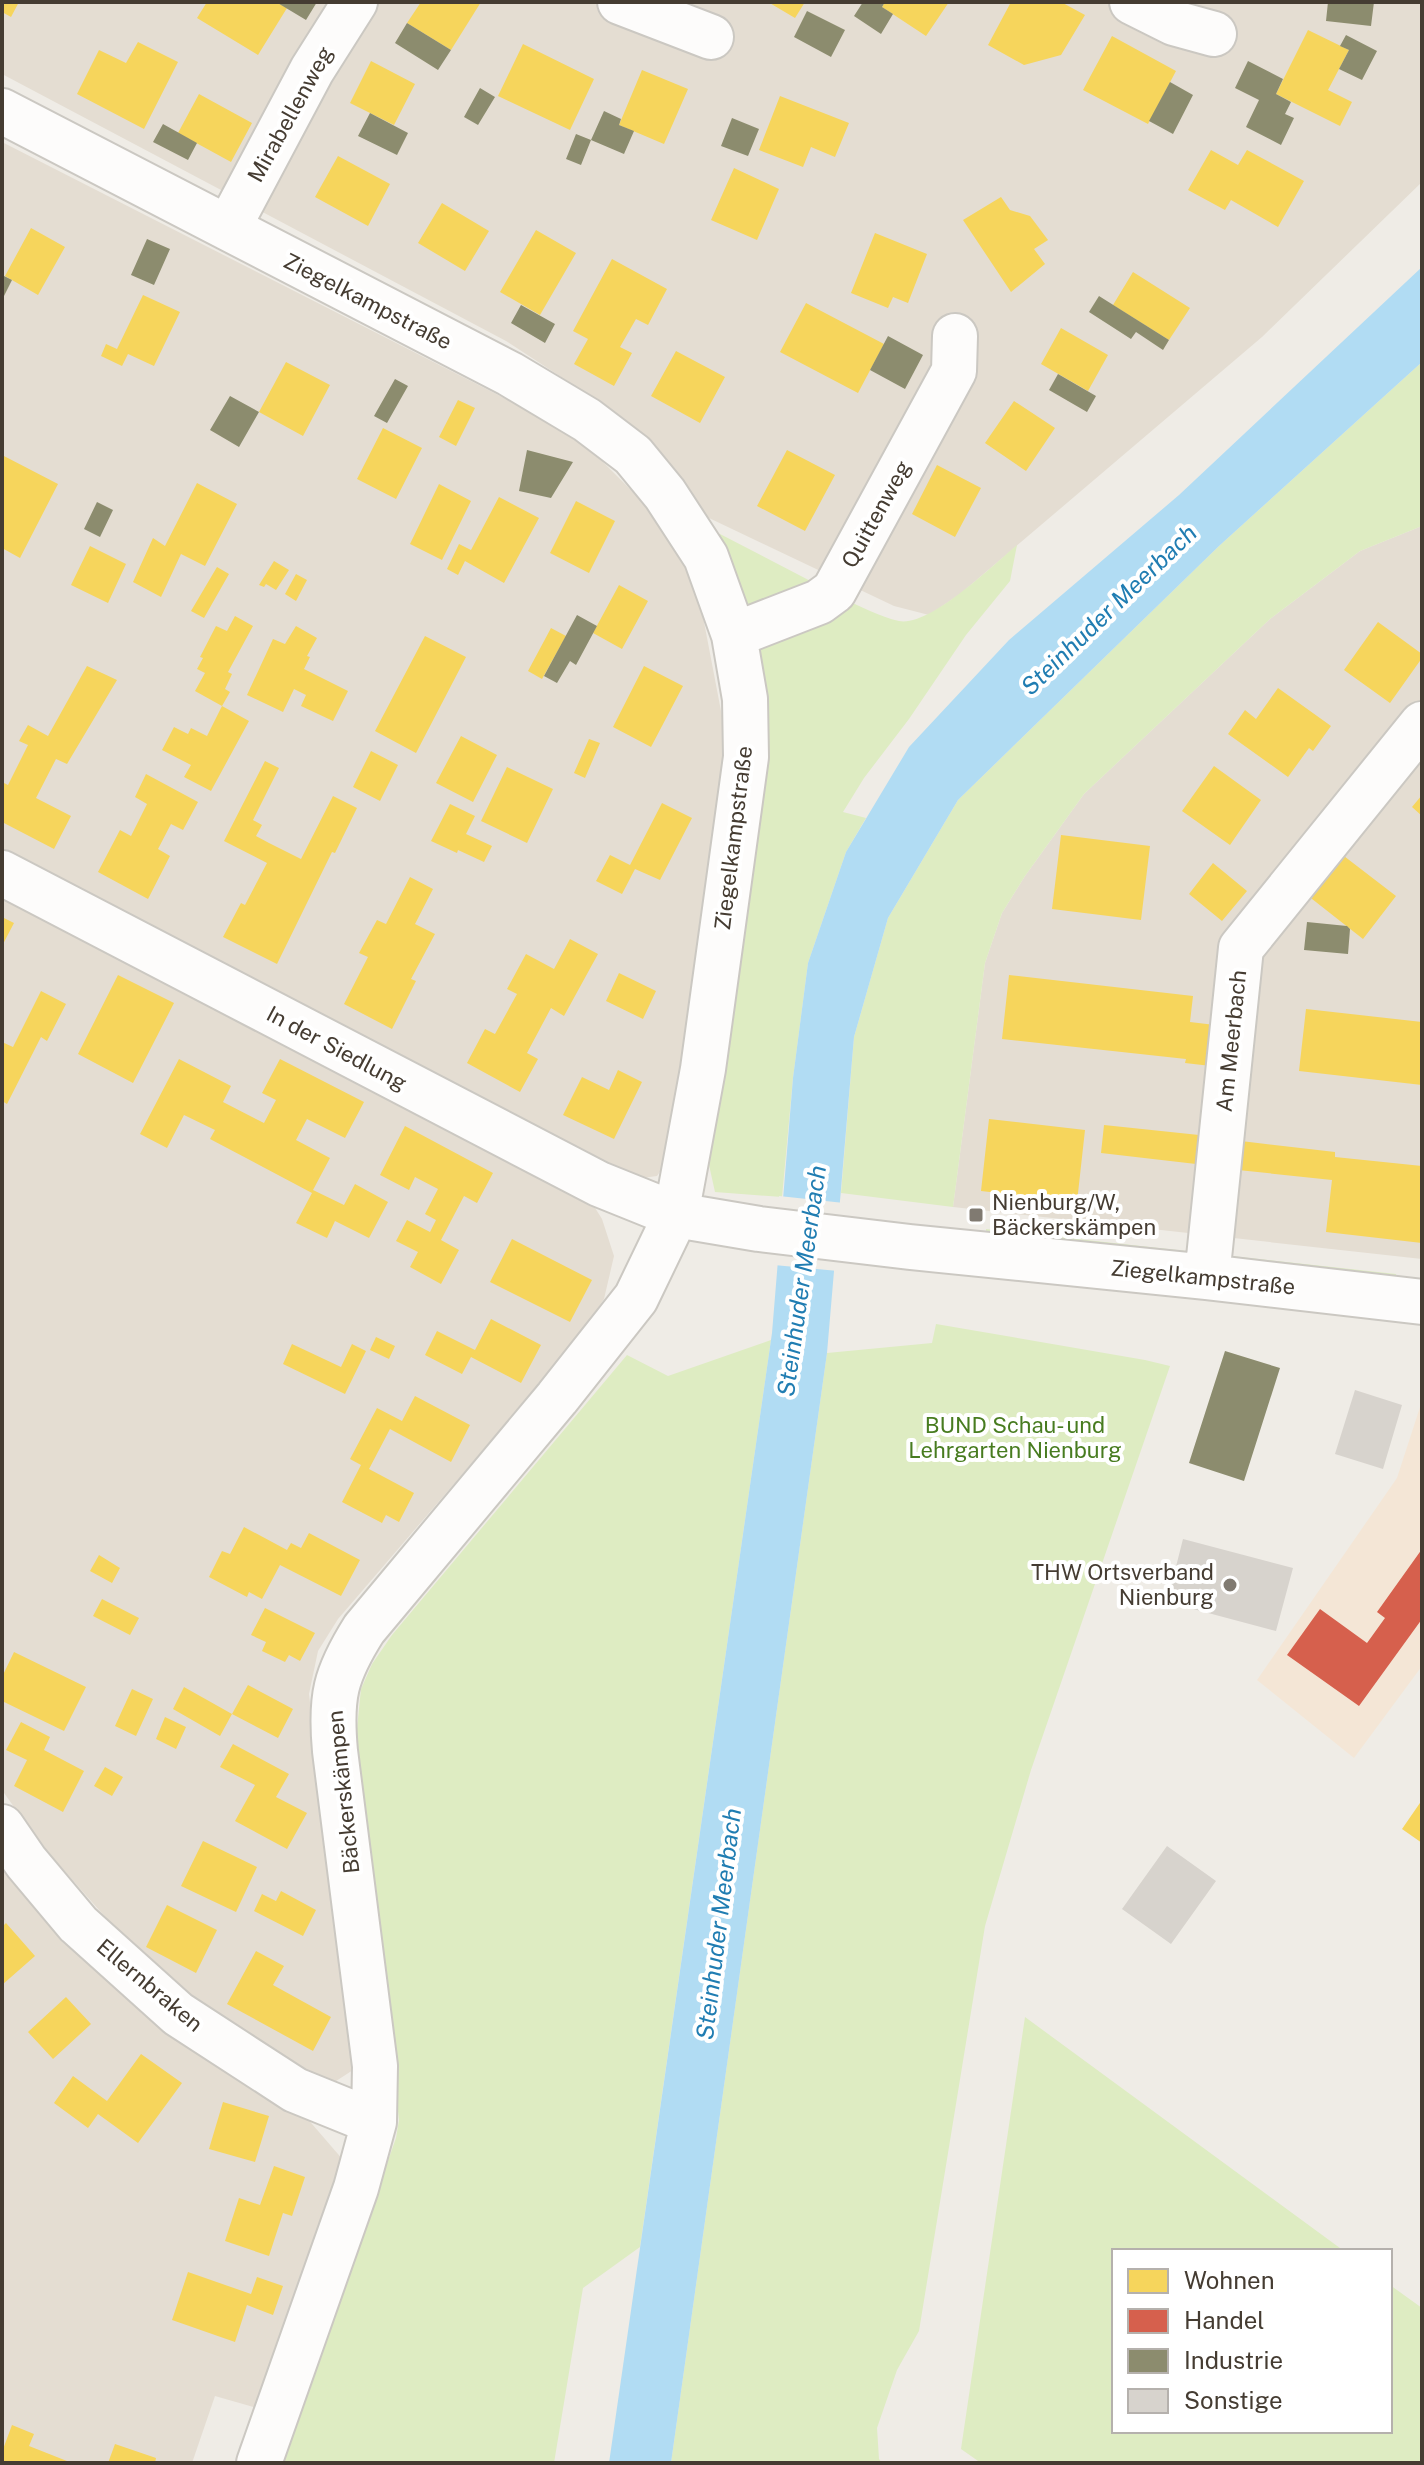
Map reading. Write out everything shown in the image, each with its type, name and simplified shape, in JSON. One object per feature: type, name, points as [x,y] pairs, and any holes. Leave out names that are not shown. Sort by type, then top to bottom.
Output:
[{"type":"street","name":"Mirabellenweg","points":[[228,228],[312,70],[355,2]]},
{"type":"street","points":[[620,2],[711,37]]},
{"type":"street","points":[[1132,2],[1174,23],[1214,34]]},
{"type":"street","name":"Ziegelkampstraße","points":[[2,111],[510,374],[587,420],[633,455],[665,494],[706,557],[734,635],[745,699],[746,757],[703,1069],[676,1215],[853,1240],[1422,1302]]},
{"type":"street","name":"Quittenweg","points":[[734,635],[819,602],[834,591],[954,371],[955,336]]},
{"type":"street","name":"Am Meerbach","points":[[1207,1277],[1241,948],[1422,724]]},
{"type":"street","name":"In der Siedlung","points":[[2,873],[599,1184],[676,1215]]},
{"type":"street","name":"Bäckerskämpen","points":[[259,2463],[356,2188],[374,2122],[375,2066],[332,1715],[335,1689],[345,1658],[364,1629],[557,1398],[636,1298],[676,1215]]},
{"type":"street","name":"Ellernbraken","points":[[2,1827],[26,1862],[78,1924],[178,2014],[295,2090],[374,2122]]},
{"type":"shaded area","points":[[2,2],[1422,2],[1422,182],[1262,337],[960,594],[929,615],[894,606],[709,518],[601,403],[506,341],[2,74]]},
{"type":"shaded area","points":[[2,142],[555,424],[602,461],[650,509],[682,558],[700,601],[725,732],[708,932],[664,1166],[657,1176],[642,1178],[600,1163],[2,851]]},
{"type":"shaded area","points":[[1422,526],[1422,1259],[953,1207],[985,963],[1002,913],[1025,876],[1084,794],[1270,619],[1360,551]]},
{"type":"shaded area","points":[[2,892],[587,1195],[602,1219],[614,1256],[604,1299],[575,1343],[338,1619],[318,1651],[309,1694],[353,2070],[330,2085],[207,2017],[137,1953],[38,1841],[2,1790]]},
{"type":"shaded area","points":[[1422,1401],[1422,1666],[1354,1758],[1257,1680],[1397,1478]]},
{"type":"shaded area","points":[[2,1857],[306,2117],[344,2161],[257,2408],[215,2396],[192,2463],[2,2463]]},
{"type":"green space","points":[[1422,362],[1422,526],[1360,551],[1270,619],[1084,794],[1002,913],[985,963],[953,1207],[841,1193],[854,1037],[888,918],[958,800],[1219,546]]},
{"type":"green space","points":[[713,532],[720,534],[822,587],[745,613]]},
{"type":"green space","points":[[1017,545],[1010,581],[966,635],[843,812],[866,818],[846,852],[808,963],[782,1197],[715,1192],[709,1165],[720,1091],[751,645],[842,598],[892,619],[912,620],[961,593]]},
{"type":"green space","points":[[986,1229],[1396,1274],[1396,1280],[986,1235]]},
{"type":"green space","name":"BUND Schau- und Lehrgarten Nienburg","points":[[936,1324],[1170,1366],[1031,1770],[985,1926],[919,2331],[897,2370],[877,2428],[879,2459],[882,2463],[671,2463],[827,1353],[932,1343]]},
{"type":"green space","points":[[771,1340],[640,2247],[583,2288],[554,2463],[281,2463],[396,2138],[399,2120],[356,1738],[361,1689],[372,1664],[392,1635],[627,1355],[668,1376]]},
{"type":"green space","points":[[1025,2017],[1341,2249],[1112,2249],[1112,2433],[1392,2433],[1392,2286],[1422,2308],[1422,2463],[981,2463],[961,2449]]},
{"type":"water","name":"Steinhuder Meerbach","points":[[1422,267],[1422,362],[1219,546],[958,800],[888,918],[854,1037],[827,1353],[671,2463],[609,2463],[772,1333],[793,1078],[808,963],[846,852],[909,747],[1009,640],[1179,495]]},
{"type":"pier","points":[[779,1196],[844,1203],[838,1271],[774,1265]]},
{"type":"building: Wohnen","points":[[2,2],[19,2],[11,17],[2,12]]},
{"type":"building: Wohnen","points":[[207,2],[276,2],[287,8],[258,55],[197,18]]},
{"type":"building: Wohnen","points":[[421,2],[481,2],[451,50],[407,23]]},
{"type":"building: Wohnen","points":[[768,2],[805,2],[795,18]]},
{"type":"building: Wohnen","points":[[885,2],[949,2],[926,36],[882,7]]},
{"type":"building: Wohnen","points":[[1011,2],[1061,2],[1085,15],[1061,55],[1024,65],[988,45]]},
{"type":"building: Wohnen","points":[[1308,30],[1349,50],[1328,90],[1352,102],[1340,126],[1276,94]]},
{"type":"building: Wohnen","points":[[1112,36],[1176,71],[1148,124],[1083,90]]},
{"type":"building: Wohnen","points":[[138,42],[178,62],[144,129],[77,94],[99,50],[126,63]]},
{"type":"building: Wohnen","points":[[523,44],[594,79],[570,130],[498,96]]},
{"type":"building: Wohnen","points":[[371,61],[415,84],[394,125],[350,103]]},
{"type":"building: Wohnen","points":[[642,70],[688,89],[664,144],[619,125]]},
{"type":"building: Wohnen","points":[[199,94],[252,123],[231,162],[178,133]]},
{"type":"building: Wohnen","points":[[780,96],[849,123],[835,157],[811,147],[803,167],[759,150]]},
{"type":"building: Wohnen","points":[[1211,150],[1238,165],[1247,150],[1304,181],[1278,227],[1231,200],[1225,210],[1188,190]]},
{"type":"building: Wohnen","points":[[338,156],[390,184],[368,226],[315,197]]},
{"type":"building: Wohnen","points":[[734,168],[779,189],[757,240],[711,220]]},
{"type":"building: Wohnen","points":[[1001,197],[1010,210],[1030,216],[1048,240],[1034,249],[1045,264],[1011,292],[963,220]]},
{"type":"building: Wohnen","points":[[442,203],[489,231],[465,271],[418,243]]},
{"type":"building: Wohnen","points":[[31,228],[65,247],[38,295],[5,276]]},
{"type":"building: Wohnen","points":[[536,230],[576,253],[540,315],[500,292]]},
{"type":"building: Wohnen","points":[[875,233],[927,254],[908,303],[893,297],[888,308],[851,293]]},
{"type":"building: Wohnen","points":[[612,259],[667,289],[648,325],[636,319],[620,347],[632,353],[614,386],[574,364],[588,339],[573,331]]},
{"type":"building: Wohnen","points":[[1133,272],[1190,308],[1169,340],[1113,305]]},
{"type":"building: Wohnen","points":[[143,295],[180,312],[154,366],[128,354],[122,366],[101,356],[106,344],[117,349]]},
{"type":"building: Wohnen","points":[[806,303],[884,344],[858,393],[780,352]]},
{"type":"building: Wohnen","points":[[1061,328],[1108,355],[1088,391],[1041,364]]},
{"type":"building: Wohnen","points":[[676,351],[725,377],[700,423],[651,396]]},
{"type":"building: Wohnen","points":[[286,362],[330,385],[303,436],[259,412]]},
{"type":"building: Wohnen","points":[[458,400],[475,408],[456,446],[439,437]]},
{"type":"building: Wohnen","points":[[1014,401],[1055,428],[1026,471],[985,443]]},
{"type":"building: Wohnen","points":[[383,428],[422,448],[396,499],[357,479]]},
{"type":"building: Wohnen","points":[[787,450],[835,475],[805,531],[757,506]]},
{"type":"building: Wohnen","points":[[2,455],[58,484],[20,558],[2,548]]},
{"type":"building: Wohnen","points":[[937,465],[981,488],[955,537],[912,514]]},
{"type":"building: Wohnen","points":[[197,483],[237,504],[205,566],[181,554],[161,597],[133,582],[153,538],[165,546]]},
{"type":"building: Wohnen","points":[[439,484],[471,501],[442,560],[410,544]]},
{"type":"building: Wohnen","points":[[499,497],[539,518],[504,583],[465,561],[458,575],[447,569],[459,544],[471,550]]},
{"type":"building: Wohnen","points":[[576,501],[615,521],[589,573],[550,553]]},
{"type":"building: Wohnen","points":[[90,546],[126,564],[108,603],[71,585]]},
{"type":"building: Wohnen","points":[[274,561],[289,570],[276,590],[266,584],[264,587],[259,585]]},
{"type":"building: Wohnen","points":[[217,567],[229,574],[204,618],[191,611]]},
{"type":"building: Wohnen","points":[[296,574],[307,580],[296,601],[285,594]]},
{"type":"building: Wohnen","points":[[619,585],[648,601],[622,649],[593,633]]},
{"type":"building: Wohnen","points":[[235,616],[253,626],[228,672],[232,674],[225,689],[230,692],[222,706],[195,691],[205,673],[197,669],[216,626],[227,631]]},
{"type":"building: Wohnen","points":[[1378,622],[1422,654],[1390,703],[1344,670]]},
{"type":"building: Wohnen","points":[[296,626],[317,638],[304,669],[348,691],[333,721],[301,706],[306,695],[294,689],[283,712],[247,695],[273,639],[285,644]]},
{"type":"building: Wohnen","points":[[551,628],[566,636],[542,679],[528,671]]},
{"type":"building: Wohnen","points":[[425,636],[466,657],[416,753],[375,731]]},
{"type":"building: Wohnen","points":[[87,666],[117,680],[67,764],[56,759],[36,798],[71,816],[54,849],[2,822],[2,782],[8,785],[28,745],[19,741],[28,725],[48,736]]},
{"type":"building: Wohnen","points":[[644,666],[683,686],[651,747],[613,727]]},
{"type":"building: Wohnen","points":[[1278,688],[1331,726],[1313,751],[1309,748],[1288,777],[1228,734],[1245,710],[1256,719]]},
{"type":"building: Wohnen","points":[[222,706],[249,721],[211,791],[184,777],[191,765],[162,750],[174,727],[188,734],[191,728],[207,736]]},
{"type":"building: Wohnen","points":[[461,736],[497,755],[473,802],[436,783]]},
{"type":"building: Wohnen","points":[[589,739],[600,743],[585,778],[574,773]]},
{"type":"building: Wohnen","points":[[371,751],[398,765],[380,801],[353,787]]},
{"type":"building: Wohnen","points":[[265,761],[279,768],[253,820],[262,825],[256,836],[269,843],[301,859],[333,796],[357,808],[277,964],[223,937],[241,903],[245,905],[267,863],[224,841]]},
{"type":"building: Wohnen","points":[[1214,766],[1261,800],[1230,845],[1182,811]]},
{"type":"building: Wohnen","points":[[507,767],[553,789],[527,843],[481,821]]},
{"type":"building: Wohnen","points":[[146,774],[198,802],[183,830],[171,824],[158,849],[170,856],[148,899],[98,872],[120,830],[131,836],[147,804],[135,797]]},
{"type":"building: Wohnen","points":[[1422,795],[1422,816],[1412,807]]},
{"type":"building: Wohnen","points":[[662,803],[692,818],[660,880],[635,869],[622,894],[596,881],[610,855],[630,865]]},
{"type":"building: Wohnen","points":[[450,804],[475,816],[466,834],[492,846],[484,862],[431,841]]},
{"type":"building: Wohnen","points":[[1061,835],[1150,846],[1141,920],[1052,909]]},
{"type":"building: Wohnen","points":[[1340,853],[1396,896],[1363,939],[1307,895]]},
{"type":"building: Wohnen","points":[[1213,863],[1247,891],[1222,921],[1189,894]]},
{"type":"building: Wohnen","points":[[410,877],[433,889],[415,924],[435,934],[411,979],[416,981],[392,1029],[344,1004],[368,957],[359,953],[377,920],[386,924]]},
{"type":"building: Wohnen","points":[[2,917],[14,923],[2,946]]},
{"type":"building: Wohnen","points":[[570,939],[598,954],[564,1016],[551,1008],[527,1053],[538,1059],[520,1092],[467,1063],[485,1029],[495,1034],[517,994],[507,989],[526,954],[554,969]]},
{"type":"building: Wohnen","points":[[619,973],[656,991],[643,1019],[606,1001]]},
{"type":"building: Wohnen","points":[[118,975],[174,1003],[133,1083],[78,1054]]},
{"type":"building: Wohnen","points":[[1009,975],[1193,996],[1190,1022],[1215,1025],[1211,1066],[1185,1063],[1186,1059],[1002,1039]]},
{"type":"building: Wohnen","points":[[41,991],[66,1004],[47,1041],[41,1037],[7,1104],[2,1101],[2,1042],[13,1047]]},
{"type":"building: Wohnen","points":[[1306,1009],[1422,1022],[1422,1085],[1299,1071]]},
{"type":"building: Wohnen","points":[[179,1059],[231,1086],[223,1102],[264,1123],[276,1100],[262,1093],[280,1059],[364,1102],[345,1138],[307,1119],[296,1140],[330,1158],[313,1190],[344,1205],[355,1184],[388,1202],[369,1238],[335,1221],[327,1238],[296,1223],[312,1193],[210,1139],[215,1130],[184,1115],[167,1148],[140,1134]]},
{"type":"building: Wohnen","points":[[618,1070],[642,1082],[614,1139],[563,1115],[582,1077],[609,1090]]},
{"type":"building: Wohnen","points":[[989,1119],[1085,1130],[1077,1202],[981,1191]]},
{"type":"building: Wohnen","points":[[1104,1125],[1199,1135],[1196,1164],[1101,1153]]},
{"type":"building: Wohnen","points":[[405,1126],[493,1173],[477,1203],[464,1196],[441,1240],[459,1250],[441,1284],[410,1267],[418,1252],[396,1241],[407,1220],[430,1232],[436,1220],[425,1214],[438,1189],[415,1177],[409,1190],[380,1175]]},
{"type":"building: Wohnen","points":[[1241,1141],[1335,1152],[1335,1157],[1422,1166],[1422,1243],[1326,1232],[1332,1180],[1238,1170]]},
{"type":"building: Wohnen","points":[[512,1239],[592,1280],[570,1322],[490,1282]]},
{"type":"building: Wohnen","points":[[491,1319],[541,1345],[521,1383],[471,1357],[462,1374],[425,1355],[437,1331],[475,1350]]},
{"type":"building: Wohnen","points":[[376,1337],[395,1346],[389,1359],[370,1350]]},
{"type":"building: Wohnen","points":[[292,1344],[341,1367],[352,1344],[366,1351],[345,1394],[283,1364]]},
{"type":"building: Wohnen","points":[[415,1396],[470,1425],[451,1462],[390,1429],[369,1469],[414,1493],[399,1522],[386,1515],[382,1523],[342,1502],[361,1465],[350,1459],[377,1408],[402,1421]]},
{"type":"building: Wohnen","points":[[244,1527],[287,1550],[291,1543],[301,1548],[309,1533],[360,1560],[341,1596],[280,1565],[262,1599],[249,1592],[247,1597],[209,1577],[222,1551],[230,1554]]},
{"type":"building: Wohnen","points":[[99,1555],[120,1568],[112,1583],[90,1571]]},
{"type":"building: Wohnen","points":[[102,1599],[139,1618],[130,1635],[93,1616]]},
{"type":"building: Wohnen","points":[[265,1608],[315,1633],[300,1661],[289,1655],[285,1662],[262,1651],[266,1642],[251,1635]]},
{"type":"building: Wohnen","points":[[14,1652],[86,1687],[64,1731],[2,1701],[2,1677]]},
{"type":"building: Wohnen","points":[[248,1685],[293,1709],[278,1738],[232,1714]]},
{"type":"building: Wohnen","points":[[184,1687],[232,1714],[220,1736],[173,1709]]},
{"type":"building: Wohnen","points":[[132,1689],[153,1699],[136,1736],[115,1726]]},
{"type":"building: Wohnen","points":[[165,1717],[186,1727],[176,1749],[156,1739]]},
{"type":"building: Wohnen","points":[[21,1722],[50,1737],[44,1750],[84,1771],[63,1812],[14,1786],[27,1760],[6,1750]]},
{"type":"building: Wohnen","points":[[233,1744],[289,1774],[276,1797],[307,1813],[287,1849],[235,1821],[255,1785],[220,1767]]},
{"type":"building: Wohnen","points":[[105,1767],[123,1777],[112,1796],[94,1786]]},
{"type":"building: Wohnen","points":[[1422,1800],[1422,1843],[1402,1829]]},
{"type":"building: Wohnen","points":[[203,1841],[257,1867],[236,1912],[181,1886]]},
{"type":"building: Wohnen","points":[[281,1891],[316,1910],[303,1936],[254,1911],[262,1894],[276,1901]]},
{"type":"building: Wohnen","points":[[167,1905],[217,1930],[196,1973],[146,1947]]},
{"type":"building: Wohnen","points":[[6,1923],[35,1956],[2,1985],[2,1927]]},
{"type":"building: Wohnen","points":[[256,1951],[284,1966],[273,1985],[331,2017],[313,2051],[227,2004]]},
{"type":"building: Wohnen","points":[[66,1997],[91,2024],[53,2059],[28,2032]]},
{"type":"building: Wohnen","points":[[141,2054],[182,2083],[138,2143],[98,2114],[88,2128],[54,2103],[73,2076],[107,2101]]},
{"type":"building: Wohnen","points":[[223,2102],[269,2116],[255,2162],[209,2149]]},
{"type":"building: Wohnen","points":[[274,2166],[305,2177],[292,2216],[283,2213],[269,2256],[225,2241],[239,2198],[260,2205]]},
{"type":"building: Wohnen","points":[[188,2272],[251,2294],[257,2277],[283,2286],[273,2315],[247,2305],[235,2342],[172,2320]]},
{"type":"building: Wohnen","points":[[12,2425],[34,2434],[29,2446],[72,2463],[2,2463],[2,2452]]},
{"type":"building: Wohnen","points":[[115,2444],[156,2458],[155,2463],[108,2463]]},
{"type":"building: Handel","points":[[1422,1549],[1422,1619],[1359,1706],[1287,1655],[1320,1609],[1367,1643],[1385,1618],[1377,1612]]},
{"type":"building: Industrie","points":[[276,2],[317,2],[306,20]]},
{"type":"building: Industrie","points":[[863,2],[885,2],[882,7],[893,14],[881,34],[854,16]]},
{"type":"building: Industrie","points":[[1328,2],[1374,2],[1371,26],[1326,21]]},
{"type":"building: Industrie","points":[[807,11],[845,30],[831,57],[794,37]]},
{"type":"building: Industrie","points":[[407,23],[451,50],[438,70],[395,43]]},
{"type":"building: Industrie","points":[[1346,35],[1377,51],[1362,80],[1339,69],[1349,50],[1340,46]]},
{"type":"building: Industrie","points":[[1248,61],[1283,79],[1276,94],[1291,102],[1285,114],[1294,118],[1281,145],[1246,127],[1259,100],[1235,88]]},
{"type":"building: Industrie","points":[[1170,82],[1193,95],[1173,134],[1149,121]]},
{"type":"building: Industrie","points":[[480,88],[495,97],[478,125],[464,117]]},
{"type":"building: Industrie","points":[[604,111],[621,119],[619,125],[634,131],[624,154],[591,140]]},
{"type":"building: Industrie","points":[[370,113],[408,133],[397,155],[358,136]]},
{"type":"building: Industrie","points":[[732,118],[759,129],[748,156],[721,146]]},
{"type":"building: Industrie","points":[[163,124],[197,143],[188,160],[153,142]]},
{"type":"building: Industrie","points":[[576,134],[591,140],[581,165],[566,159]]},
{"type":"building: Industrie","points":[[147,239],[170,249],[154,285],[131,275]]},
{"type":"building: Industrie","points":[[2,275],[12,280],[2,300]]},
{"type":"building: Industrie","points":[[1099,296],[1169,340],[1163,350],[1136,332],[1131,339],[1089,312]]},
{"type":"building: Industrie","points":[[521,305],[555,324],[545,343],[511,323]]},
{"type":"building: Industrie","points":[[888,336],[923,355],[905,389],[870,370]]},
{"type":"building: Industrie","points":[[1058,374],[1096,396],[1087,412],[1049,390]]},
{"type":"building: Industrie","points":[[395,379],[408,386],[387,423],[374,416]]},
{"type":"building: Industrie","points":[[230,396],[259,412],[239,447],[210,430]]},
{"type":"building: Industrie","points":[[527,450],[573,462],[551,498],[519,491]]},
{"type":"building: Industrie","points":[[97,502],[113,510],[100,537],[84,529]]},
{"type":"building: Industrie","points":[[577,615],[597,626],[576,665],[570,661],[557,683],[544,676]]},
{"type":"building: Industrie","points":[[1307,922],[1347,926],[1350,929],[1348,954],[1304,950]]},
{"type":"building: Industrie","points":[[1225,1351],[1280,1368],[1244,1481],[1189,1463]]},
{"type":"building: Sonstige","points":[[1355,1390],[1402,1405],[1383,1469],[1335,1454]]},
{"type":"building: Sonstige","name":"THW Ortsverband Nienburg","points":[[1183,1539],[1293,1568],[1276,1631],[1167,1602]]},
{"type":"building: Sonstige","points":[[1167,1846],[1216,1881],[1171,1944],[1122,1909]]},
{"type":"place","name":"Nienburg/W, Bäckerskämpen","points":[[976,1215]]},
{"type":"place","name":"THW Ortsverband Nienburg","points":[[1230,1585]]}]
